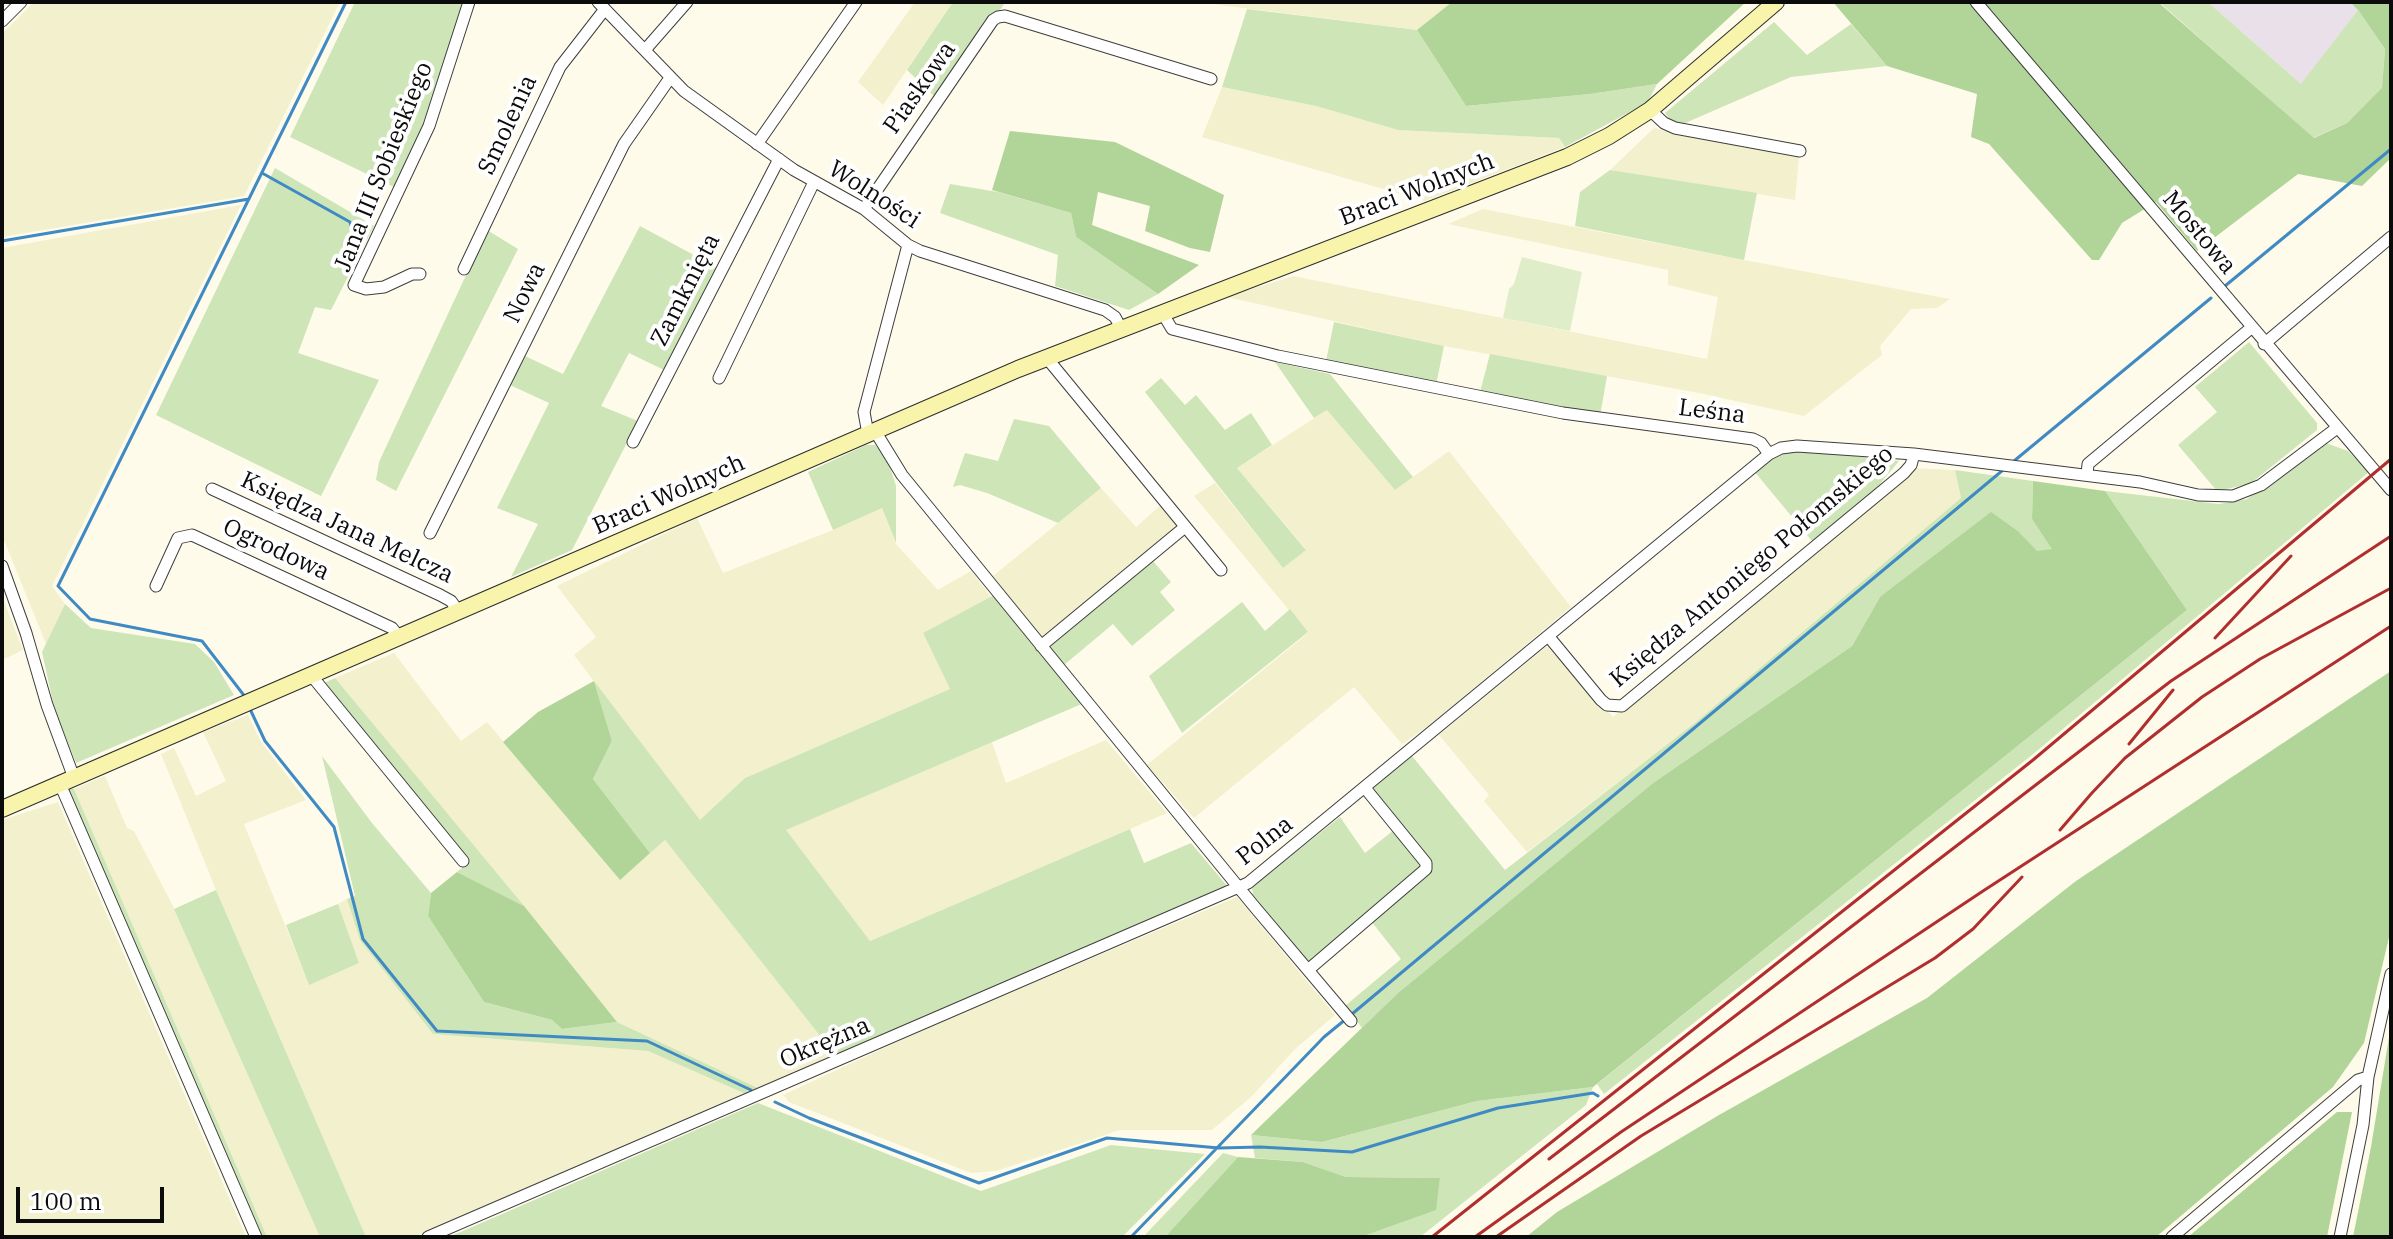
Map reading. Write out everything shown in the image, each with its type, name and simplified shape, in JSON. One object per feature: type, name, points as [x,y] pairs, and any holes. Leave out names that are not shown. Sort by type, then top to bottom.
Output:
[{"type":"main road","name":"Braci Wolnych","points":[[2,809],[1046,357],[1567,157],[1650,110],[1776,2]]},
{"type":"street","points":[[2,21],[21,2]]},
{"type":"street","name":"Jana III Sobieskiego","points":[[420,274],[412,274],[384,287],[366,289],[354,285],[429,126],[469,2]]},
{"type":"street","points":[[645,50],[687,2]]},
{"type":"street","points":[[757,144],[856,2]]},
{"type":"street","name":"Mostowa","points":[[1976,2],[2391,490]]},
{"type":"street","name":"Wolności","points":[[602,5],[670,78],[700,103],[814,182],[864,209],[892,235],[920,251],[1105,310],[1115,317],[1122,330]]},
{"type":"street","name":"Smolenia","points":[[464,269],[560,67],[602,5]]},
{"type":"street","name":"Piaskowa","points":[[864,209],[998,17],[1005,16],[1211,79]]},
{"type":"street","name":"Nowa","points":[[430,533],[624,144],[670,78]]},
{"type":"street","points":[[1650,110],[1675,128],[1800,151]]},
{"type":"street","name":"Zamknięta","points":[[633,442],[779,159]]},
{"type":"street","points":[[719,378],[814,182]]},
{"type":"street","points":[[2264,344],[2391,237]]},
{"type":"street","points":[[871,432],[864,412],[908,245]]},
{"type":"street","name":"Leśna","points":[[1163,314],[1172,329],[1278,356],[1563,413],[1753,439],[1761,443],[1769,454],[1781,448],[1797,446],[1914,454],[2087,475],[2198,495],[2233,496],[2261,485],[2337,428]]},
{"type":"street","points":[[2087,475],[2088,464],[2251,328]]},
{"type":"street","points":[[1046,357],[1221,570]]},
{"type":"street","name":"Polna","points":[[871,432],[902,475],[1239,888],[1257,877],[1769,454]]},
{"type":"street","name":"Księdza Antoniego Połomskiego","points":[[1549,637],[1601,700],[1615,707],[1622,706],[1904,473],[1911,465],[1914,454]]},
{"type":"street","name":"Księdza Jana Melcza","points":[[212,489],[440,595],[451,601],[459,612]]},
{"type":"street","points":[[1041,646],[1185,527]]},
{"type":"street","name":"Ogrodowa","points":[[156,586],[178,538],[192,535],[392,628],[400,638]]},
{"type":"street","points":[[2,566],[26,633],[67,781],[256,1237]]},
{"type":"street","points":[[311,675],[463,861]]},
{"type":"street","points":[[1308,970],[1426,869],[1426,863],[1365,788]]},
{"type":"street","points":[[1239,888],[1348,1018]]},
{"type":"street","name":"Okrężna","points":[[428,1237],[1239,888]]},
{"type":"street","points":[[2340,1237],[2363,1125],[2368,1077],[2391,974]]},
{"type":"street","points":[[2172,1237],[2358,1080],[2368,1077]]},
{"type":"shaded area","points":[[34,2],[340,2],[244,196],[2,237],[2,34]]},
{"type":"shaded area","points":[[915,2],[953,2],[883,105],[858,82]]},
{"type":"shaded area","points":[[1197,2],[1452,2],[1417,30]]},
{"type":"shaded area","points":[[2208,2],[2350,2],[2358,10],[2302,85]]},
{"type":"shaded area","points":[[1222,87],[1316,106],[1398,130],[1559,138],[1565,147],[1425,201],[1202,137]]},
{"type":"shaded area","points":[[1654,128],[1799,157],[1795,200],[1610,170]]},
{"type":"shaded area","points":[[241,205],[52,586],[65,604],[46,644],[2,535],[2,248]]},
{"type":"shaded area","points":[[1483,209],[1950,299],[1937,308],[1911,309],[1880,346],[1882,355],[1804,416],[1704,394],[1444,346],[1227,297],[1293,276],[1707,359],[1718,297],[1668,285],[1668,270],[1448,224]]},
{"type":"shaded area","points":[[1327,410],[1395,490],[1449,451],[1571,607],[1426,728],[1402,744],[1354,687],[1194,818],[1147,765],[1308,633],[1194,496],[1215,483],[1283,568],[1306,549],[1237,468]]},
{"type":"shaded area","points":[[1910,468],[1955,470],[1961,498],[1696,722],[1527,852],[1484,801],[1489,795],[1439,735],[1547,646],[1613,717],[1797,568]]},
{"type":"shaded area","points":[[1101,488],[1136,527],[1162,504],[1180,527],[1042,639],[993,576]]},
{"type":"shaded area","points":[[882,508],[896,544],[938,590],[971,571],[991,597],[923,633],[950,689],[745,778],[700,821],[574,655],[596,637],[557,586],[697,518],[723,573]]},
{"type":"shaded area","points":[[2,596],[23,650],[2,660]]},
{"type":"shaded area","points":[[394,653],[461,741],[487,722],[619,879],[665,840],[836,1056],[760,1089],[617,1022],[335,678]]},
{"type":"shaded area","points":[[248,715],[261,742],[306,800],[244,824],[309,984],[359,963],[338,904],[347,899],[360,940],[433,1034],[648,1051],[748,1095],[414,1237],[366,1237],[216,890],[161,754],[174,748],[196,796],[226,781],[203,732]]},
{"type":"shaded area","points":[[1106,740],[1167,813],[870,941],[785,830],[992,742],[1006,783]]},
{"type":"shaded area","points":[[105,776],[127,828],[134,831],[174,908],[320,1237],[267,1237],[74,789]]},
{"type":"shaded area","points":[[58,802],[246,1237],[2,1237],[2,820]]},
{"type":"shaded area","points":[[1237,897],[1335,1015],[1295,1049],[1251,1097],[1212,1130],[1120,1130],[996,1171],[971,1173],[789,1102],[783,1095],[931,1026]]},
{"type":"green space","points":[[355,2],[463,2],[423,124],[396,188],[290,137]]},
{"type":"green space","points":[[953,2],[1005,2],[1001,9],[986,18],[935,97],[907,70]]},
{"type":"green space","points":[[1452,2],[1746,2],[1657,84],[1466,106],[1417,30]]},
{"type":"green space","points":[[1833,2],[2158,2],[2314,138],[2347,123],[2382,88],[2385,49],[2350,2],[2391,2],[2391,158],[2362,186],[2298,174],[2197,251],[2156,202],[2122,223],[2099,260],[2092,260],[1989,144],[1971,137],[1977,94],[1887,66]]},
{"type":"green space","points":[[2159,2],[2208,2],[2301,84],[2358,10],[2385,49],[2382,89],[2347,123],[2313,138]]},
{"type":"green space","points":[[1247,9],[1417,30],[1466,106],[1657,84],[1648,102],[1565,147],[1559,138],[1398,130],[1316,106],[1222,87]]},
{"type":"green space","points":[[1774,22],[1807,55],[1851,24],[1887,66],[1791,77],[1683,124],[1670,120],[1665,113]]},
{"type":"green space","points":[[1010,131],[1115,142],[1224,195],[1210,252],[1145,231],[1150,206],[1098,192],[1092,225],[1199,265],[1158,294],[1076,237],[1071,213],[992,190]]},
{"type":"green space","points":[[275,168],[374,226],[331,310],[315,307],[298,353],[379,380],[321,496],[156,415]]},
{"type":"green space","points":[[1610,170],[1757,193],[1744,260],[1575,226],[1580,192]]},
{"type":"green space","points":[[950,184],[998,192],[1071,213],[1076,237],[1158,294],[1129,310],[1055,286],[1058,255],[940,213]]},
{"type":"green space","points":[[640,226],[716,267],[664,370],[629,353],[601,406],[638,421],[572,550],[511,577],[538,524],[497,508],[549,403],[510,385],[525,356],[563,374]]},
{"type":"green space","points":[[487,230],[518,249],[396,491],[376,480],[379,462]]},
{"type":"green space","points":[[1522,257],[1582,272],[1570,331],[1503,318],[1509,289],[1514,284]]},
{"type":"green space","points":[[1334,322],[1444,346],[1436,385],[1326,361]]},
{"type":"green space","points":[[2249,342],[2317,423],[2317,430],[2250,484],[2217,491],[2178,445],[2217,412],[2195,387]]},
{"type":"green space","points":[[1490,354],[1607,376],[1600,416],[1480,392]]},
{"type":"green space","points":[[1275,362],[1330,374],[1413,477],[1395,490],[1327,410],[1314,418]]},
{"type":"green space","points":[[1161,378],[1185,405],[1196,395],[1225,430],[1251,413],[1272,445],[1237,468],[1306,550],[1283,568],[1145,392]]},
{"type":"green space","points":[[1014,419],[1049,426],[1101,488],[1058,523],[987,493],[960,485],[953,487],[965,453],[998,461]]},
{"type":"green space","points":[[2326,443],[2348,451],[2369,472],[2032,755],[1604,1094],[1597,1084],[2187,610],[2105,491],[2219,504],[2247,499]]},
{"type":"green space","points":[[866,445],[875,445],[887,458],[896,486],[896,543],[882,508],[833,530],[808,472]]},
{"type":"green space","points":[[1783,448],[1899,461],[1875,490],[1812,541],[1754,471]]},
{"type":"green space","points":[[1955,470],[2033,481],[2032,519],[2053,549],[2037,552],[2019,532],[1880,597],[1852,646],[1653,783],[1398,993],[1362,1028],[1345,1006],[1401,959],[1371,921],[1429,871],[1369,788],[1412,756],[1505,870],[1696,722],[1961,498]]},
{"type":"green space","points":[[2033,481],[2105,491],[2187,610],[1593,1087],[1477,1101],[1322,1142],[1251,1135],[1398,993],[1653,783],[1852,646],[1880,597],[1991,512],[2019,532],[2037,551],[2052,549],[2032,519]]},
{"type":"green space","points":[[1153,561],[1171,582],[1160,592],[1175,610],[1132,646],[1113,624],[1064,665],[1050,647]]},
{"type":"green space","points":[[996,594],[1084,703],[786,830],[870,941],[1130,829],[1144,863],[1191,843],[1228,887],[836,1056],[665,840],[650,853],[593,779],[612,741],[594,681],[700,820],[745,778],[950,689],[923,633]]},
{"type":"green space","points":[[1242,602],[1265,631],[1290,609],[1308,632],[1182,733],[1149,676]]},
{"type":"green space","points":[[65,604],[91,628],[195,644],[214,662],[234,695],[76,763],[54,707],[42,652]]},
{"type":"green space","points":[[2391,671],[2391,929],[2364,1043],[2333,1087],[2156,1237],[1526,1237],[1557,1212],[1719,1115],[1927,998],[2076,881]]},
{"type":"green space","points":[[335,678],[524,906],[457,872],[468,863],[322,684]]},
{"type":"green space","points":[[594,681],[612,741],[593,779],[650,853],[620,880],[503,742],[538,712]]},
{"type":"green space","points":[[322,756],[372,823],[431,893],[428,916],[484,1002],[552,1020],[562,1029],[617,1022],[760,1089],[748,1095],[648,1051],[433,1034],[360,940],[347,899],[355,896]]},
{"type":"green space","points":[[68,788],[74,789],[267,1237],[262,1237]]},
{"type":"green space","points":[[1340,817],[1365,853],[1394,830],[1421,867],[1308,962],[1253,895],[1252,887]]},
{"type":"green space","points":[[457,872],[524,906],[617,1022],[562,1029],[552,1020],[484,1002],[428,916],[431,893]]},
{"type":"green space","points":[[216,890],[366,1237],[320,1237],[174,909]]},
{"type":"green space","points":[[338,904],[359,963],[309,985],[286,925]]},
{"type":"green space","points":[[2391,1025],[2391,1237],[2353,1237],[2371,1147]]},
{"type":"green space","points":[[1593,1087],[1586,1105],[1420,1237],[1361,1237],[1435,1210],[1440,1178],[1346,1177],[1303,1162],[1255,1158],[1251,1135],[1322,1142],[1477,1101]]},
{"type":"green space","points":[[758,1103],[981,1191],[1111,1145],[1205,1154],[1122,1237],[449,1237]]},
{"type":"green space","points":[[2337,1112],[2352,1112],[2327,1237],[2188,1237]]},
{"type":"green space","points":[[1223,1153],[1238,1157],[1165,1237],[1143,1237]]},
{"type":"green space","points":[[1238,1157],[1303,1162],[1346,1177],[1440,1178],[1436,1210],[1361,1237],[1165,1237]]},
{"type":"waterway","points":[[246,698],[202,641],[90,619],[58,586],[346,2]]},
{"type":"waterway","points":[[2225,286],[2391,149]]},
{"type":"waterway","points":[[262,173],[350,222],[354,238],[352,258]]},
{"type":"waterway","points":[[2,241],[249,199]]},
{"type":"waterway","points":[[2014,461],[2211,298]]},
{"type":"waterway","points":[[1352,1014],[2003,470]]},
{"type":"waterway","points":[[250,709],[265,741],[334,827],[363,939],[437,1031],[647,1041],[751,1090]]},
{"type":"waterway","points":[[1131,1237],[1324,1037],[1346,1019]]},
{"type":"waterway","points":[[775,1102],[979,1183],[1107,1138],[1219,1148],[1352,1152],[1498,1108],[1593,1093],[1598,1096]]},
{"type":"railway","points":[[1432,1237],[2033,760],[2391,459]]},
{"type":"railway","points":[[1549,1159],[2171,681],[2391,536]]},
{"type":"railway","points":[[2215,638],[2291,556]]},
{"type":"railway","points":[[2060,830],[2125,758],[2202,697],[2260,659],[2391,588]]},
{"type":"railway","points":[[1475,1237],[1621,1132],[1983,891],[2391,626]]},
{"type":"railway","points":[[2129,744],[2173,690]]},
{"type":"railway","points":[[1496,1237],[1641,1136],[1935,958],[1973,929],[2022,877]]}]
